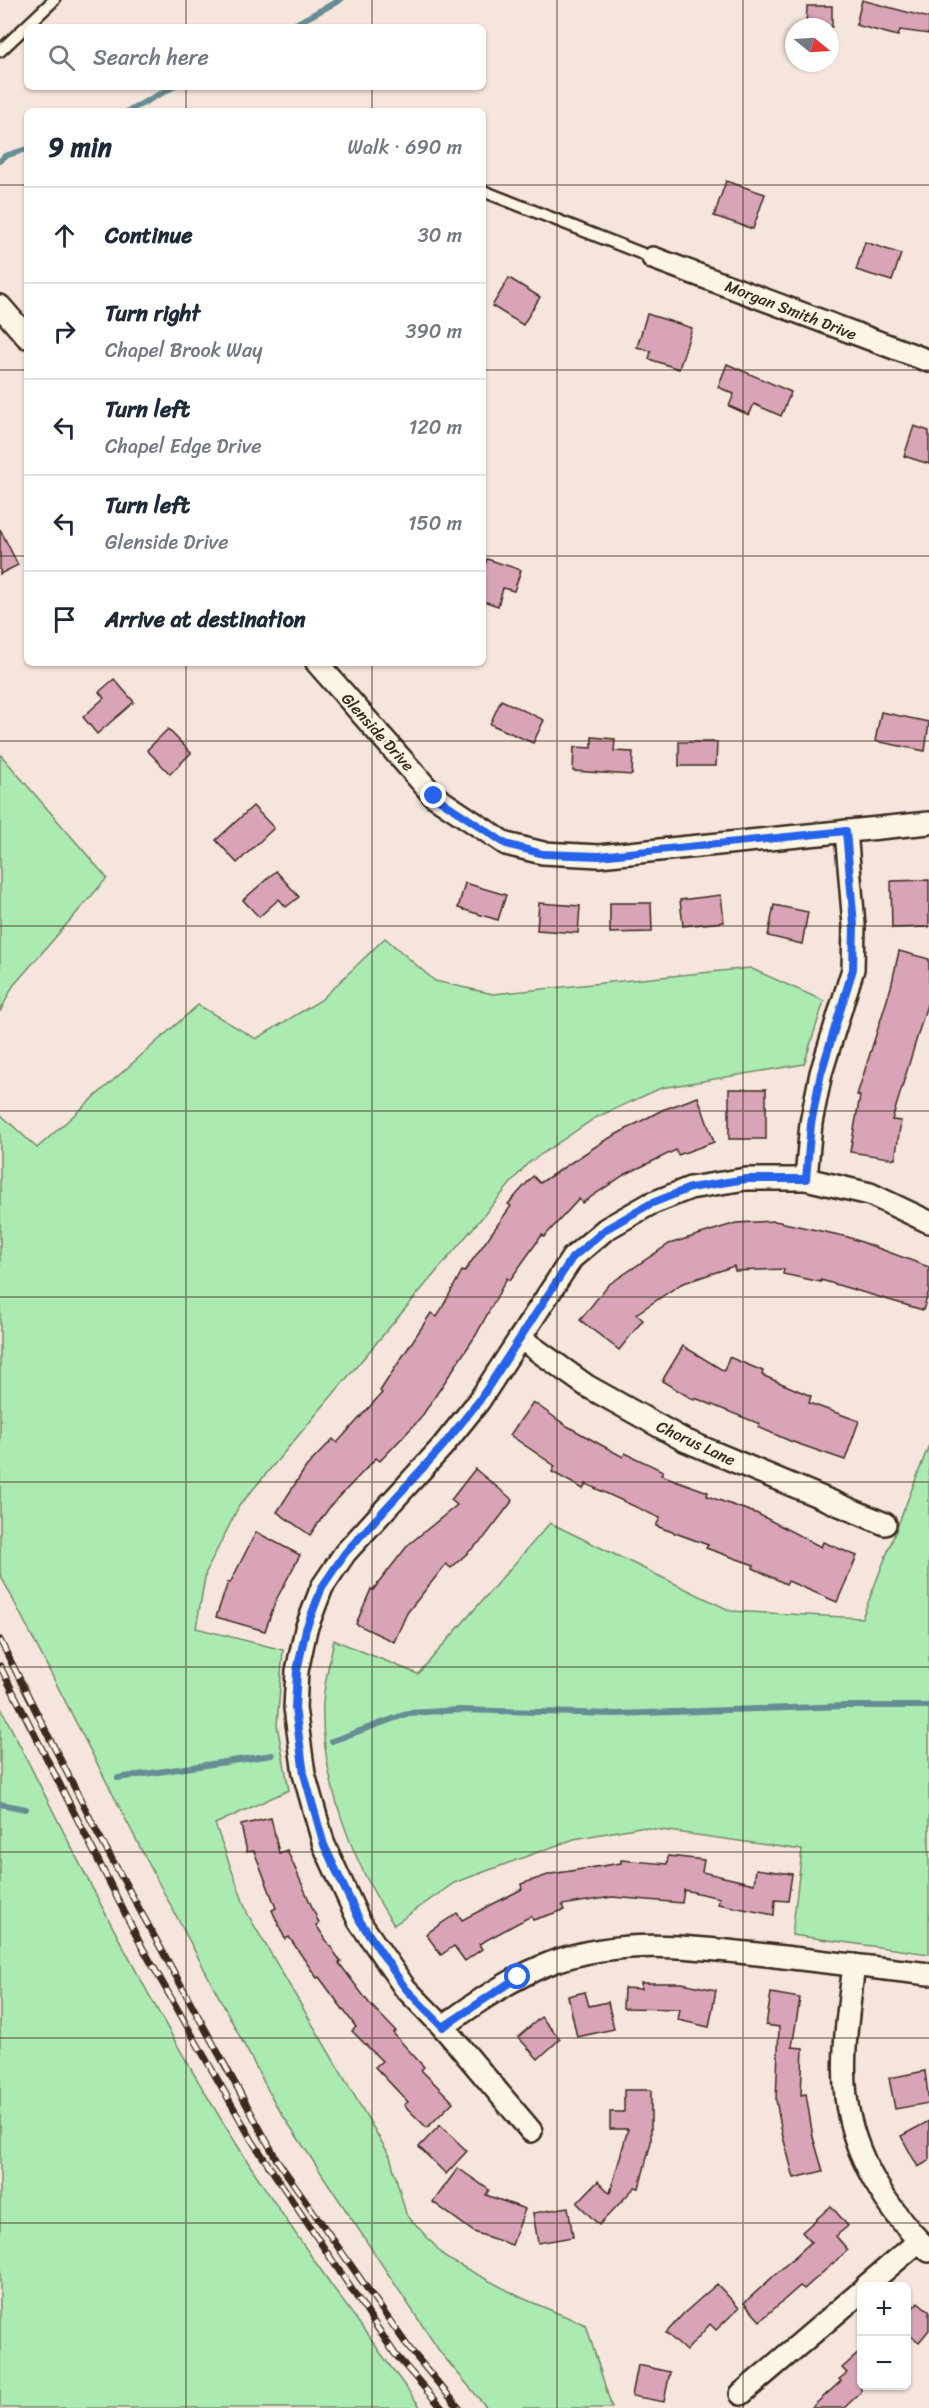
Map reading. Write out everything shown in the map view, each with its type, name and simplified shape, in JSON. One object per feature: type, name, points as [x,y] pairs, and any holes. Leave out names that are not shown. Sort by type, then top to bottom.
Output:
[{"type":"street","name":"Morgan Smith Drive","points":[[653,258],[929,362]]},
{"type":"street","points":[[0,306],[24,334]]},
{"type":"street","name":"Glenside Drive","points":[[320,666],[434,796],[506,844],[543,854],[599,856],[929,823]]},
{"type":"street","points":[[806,1179],[811,1124],[821,1073],[853,969],[854,925],[846,831]]},
{"type":"street","points":[[531,2131],[443,2027],[405,1988],[360,1921],[324,1845],[304,1774],[295,1708],[297,1671],[306,1629],[322,1587],[345,1553],[442,1447],[479,1401],[572,1258],[606,1229],[650,1204],[690,1188],[746,1179],[806,1179],[870,1194],[929,1222]]},
{"type":"street","name":"Chorus Lane","points":[[520,1338],[587,1386],[684,1440],[885,1524]]},
{"type":"street","points":[[443,2027],[518,1977],[555,1962],[592,1952],[647,1945],[701,1948],[929,1974]]},
{"type":"street","points":[[854,1965],[846,2030],[846,2097],[856,2143],[896,2216],[924,2246],[872,2282]]},
{"type":"street","points":[[741,2394],[857,2293]]},
{"type":"lane","points":[[29,24],[54,0]]},
{"type":"lane","points":[[0,51],[24,28]]},
{"type":"lane","points":[[486,192],[653,258]]},
{"type":"green space","points":[[0,754],[107,878],[13,986],[0,1012]]},
{"type":"green space","points":[[385,938],[435,981],[493,994],[750,968],[824,1001],[804,1064],[661,1088],[595,1118],[527,1164],[239,1506],[206,1572],[196,1628],[283,1650],[277,1725],[289,1790],[215,1824],[248,1915],[390,2156],[406,2214],[446,2258],[522,2298],[586,2325],[612,2408],[487,2408],[440,2352],[276,2105],[0,1574],[0,1114],[37,1148],[198,1005],[256,1039],[321,1000]]},
{"type":"green space","points":[[929,1445],[929,1954],[792,1935],[802,1850],[640,1827],[574,1839],[454,1883],[394,1925],[365,1875],[333,1790],[327,1761],[323,1704],[334,1640],[418,1674],[550,1523],[731,1611],[862,1618]]},
{"type":"green space","points":[[0,1706],[109,1920],[196,2078],[297,2236],[421,2408],[0,2408]]},
{"type":"building","points":[[862,0],[929,18],[929,34],[900,30],[898,36],[856,25]]},
{"type":"building","points":[[807,6],[832,6],[832,18],[806,18]]},
{"type":"building","points":[[726,181],[765,194],[753,229],[714,216]]},
{"type":"building","points":[[865,242],[901,254],[892,281],[856,270]]},
{"type":"building","points":[[509,278],[540,297],[523,325],[492,306]]},
{"type":"building","points":[[647,314],[692,328],[679,369],[649,359],[651,351],[637,347]]},
{"type":"building","points":[[727,364],[791,392],[781,416],[754,404],[749,415],[729,406],[734,394],[718,387]]},
{"type":"building","points":[[914,426],[929,431],[929,464],[904,456]]},
{"type":"building","points":[[0,529],[18,565],[0,574]]},
{"type":"building","points":[[487,559],[521,570],[514,591],[503,588],[498,606],[486,602]]},
{"type":"building","points":[[114,679],[134,702],[97,734],[83,717],[104,698],[99,692]]},
{"type":"building","points":[[501,700],[544,720],[533,743],[490,724]]},
{"type":"building","points":[[881,712],[929,722],[925,751],[875,741]]},
{"type":"building","points":[[168,729],[191,753],[170,774],[147,750]]},
{"type":"building","points":[[592,737],[615,739],[614,751],[633,752],[632,775],[573,771],[574,747],[592,748]]},
{"type":"building","points":[[679,742],[717,742],[716,766],[679,766]]},
{"type":"building","points":[[253,806],[274,828],[237,863],[216,840]]},
{"type":"building","points":[[276,871],[299,897],[286,907],[279,899],[259,917],[243,900]]},
{"type":"building","points":[[929,880],[929,927],[892,928],[891,881]]},
{"type":"building","points":[[465,883],[506,895],[498,920],[458,908]]},
{"type":"building","points":[[721,895],[724,922],[683,926],[680,900]]},
{"type":"building","points":[[539,903],[580,906],[578,933],[537,930]]},
{"type":"building","points":[[610,903],[651,903],[652,932],[610,933]]},
{"type":"building","points":[[774,905],[808,912],[802,944],[768,936]]},
{"type":"building","points":[[899,951],[929,959],[929,998],[892,1120],[901,1121],[895,1159],[850,1152],[860,1096],[857,1095],[891,987]]},
{"type":"building","points":[[729,1089],[766,1089],[766,1139],[729,1139]]},
{"type":"building","points":[[698,1097],[714,1142],[678,1155],[676,1150],[624,1175],[582,1203],[579,1199],[544,1237],[542,1235],[510,1280],[507,1278],[476,1335],[420,1419],[380,1461],[376,1458],[329,1508],[310,1535],[277,1512],[306,1467],[333,1439],[337,1443],[382,1393],[380,1391],[431,1313],[437,1317],[462,1271],[464,1272],[511,1206],[508,1204],[533,1176],[540,1183],[604,1141],[662,1110]]},
{"type":"building","points":[[775,1221],[848,1237],[929,1267],[929,1291],[923,1310],[821,1280],[821,1282],[783,1274],[784,1269],[735,1271],[734,1266],[681,1284],[636,1314],[643,1320],[619,1350],[580,1320],[608,1285],[669,1244],[736,1223]]},
{"type":"building","points":[[683,1346],[724,1371],[729,1357],[763,1371],[762,1375],[811,1396],[809,1403],[859,1421],[845,1460],[790,1441],[758,1427],[760,1424],[695,1398],[694,1400],[662,1381]]},
{"type":"building","points":[[533,1402],[567,1426],[623,1457],[625,1453],[663,1471],[661,1475],[708,1492],[707,1496],[758,1514],[821,1547],[823,1542],[857,1556],[837,1602],[788,1581],[786,1584],[753,1568],[754,1565],[706,1548],[708,1545],[656,1526],[660,1518],[586,1484],[583,1489],[552,1472],[555,1466],[510,1435]]},
{"type":"building","points":[[475,1469],[513,1500],[484,1538],[451,1568],[446,1564],[407,1613],[394,1642],[356,1624],[371,1589],[373,1590],[408,1545],[457,1505],[451,1500]]},
{"type":"building","points":[[256,1532],[300,1555],[276,1600],[265,1631],[216,1617],[228,1582],[230,1583]]},
{"type":"building","points":[[271,1818],[279,1853],[287,1850],[319,1923],[316,1925],[341,1962],[339,1963],[369,2003],[396,2031],[393,2033],[424,2067],[421,2070],[453,2102],[427,2128],[404,2105],[408,2102],[375,2067],[382,2061],[352,2031],[356,2027],[319,1977],[317,1978],[289,1937],[285,1939],[272,1910],[276,1908],[254,1851],[247,1852],[241,1825]]},
{"type":"building","points":[[668,1856],[704,1860],[702,1872],[754,1884],[756,1869],[792,1874],[788,1901],[775,1900],[774,1915],[718,1904],[720,1898],[684,1890],[682,1903],[612,1897],[562,1905],[564,1910],[533,1920],[531,1916],[479,1944],[482,1949],[465,1961],[454,1946],[441,1955],[426,1934],[457,1913],[462,1920],[522,1889],[521,1884],[551,1874],[621,1863],[621,1860],[667,1864]]},
{"type":"building","points":[[641,1983],[682,1983],[716,1990],[709,2027],[678,2020],[680,2009],[623,2008],[624,1988],[641,1989]]},
{"type":"building","points":[[585,1992],[589,2006],[608,2002],[614,2029],[577,2037],[568,1996]]},
{"type":"building","points":[[771,1993],[800,1998],[792,2047],[803,2048],[801,2095],[806,2094],[813,2137],[823,2171],[794,2178],[776,2100],[779,2027],[766,2025]]},
{"type":"building","points":[[541,2017],[560,2039],[538,2059],[518,2037]]},
{"type":"building","points":[[925,2071],[929,2103],[895,2109],[889,2078]]},
{"type":"building","points":[[624,2090],[651,2090],[651,2142],[639,2188],[635,2187],[599,2225],[577,2203],[598,2181],[610,2193],[628,2129],[610,2129],[610,2112],[624,2112]]},
{"type":"building","points":[[929,2121],[929,2161],[918,2167],[901,2136]]},
{"type":"building","points":[[440,2125],[467,2151],[446,2174],[419,2147]]},
{"type":"building","points":[[458,2168],[489,2190],[486,2195],[525,2209],[512,2245],[474,2232],[433,2202]]},
{"type":"building","points":[[831,2206],[848,2226],[836,2236],[848,2250],[804,2289],[800,2286],[760,2321],[744,2303],[811,2242],[802,2232]]},
{"type":"building","points":[[568,2207],[573,2237],[538,2243],[533,2213]]},
{"type":"building","points":[[717,2284],[739,2308],[716,2330],[710,2324],[686,2351],[666,2333],[683,2314]]},
{"type":"building","points":[[918,2302],[929,2311],[929,2330],[919,2342],[911,2336],[911,2310]]},
{"type":"building","points":[[857,2355],[857,2390],[861,2392],[844,2408],[811,2408],[841,2381],[839,2379],[847,2373],[842,2368]]},
{"type":"building","points":[[638,2365],[670,2372],[664,2402],[632,2396]]},
{"type":"waterway","points":[[296,24],[340,0]]},
{"type":"waterway","points":[[134,108],[167,90]]},
{"type":"waterway","points":[[0,161],[5,156],[24,150]]},
{"type":"waterway","points":[[332,1741],[409,1713],[459,1710],[616,1714],[846,1706],[929,1706]]},
{"type":"waterway","points":[[118,1778],[272,1755]]},
{"type":"waterway","points":[[0,1804],[26,1809]]},
{"type":"railway","points":[[0,1640],[97,1832],[277,2160],[409,2348],[459,2408]]},
{"type":"railway","points":[[0,1666],[141,1945],[253,2142],[395,2354],[442,2408]]},
{"type":"route","points":[[434,796],[506,844],[543,854],[599,856],[846,831],[854,925],[853,969],[821,1073],[811,1124],[806,1179],[746,1179],[690,1188],[650,1204],[606,1229],[572,1258],[479,1401],[442,1447],[345,1553],[322,1587],[306,1629],[297,1671],[295,1708],[304,1774],[324,1845],[360,1921],[405,1988],[443,2027],[518,1977]]}]
